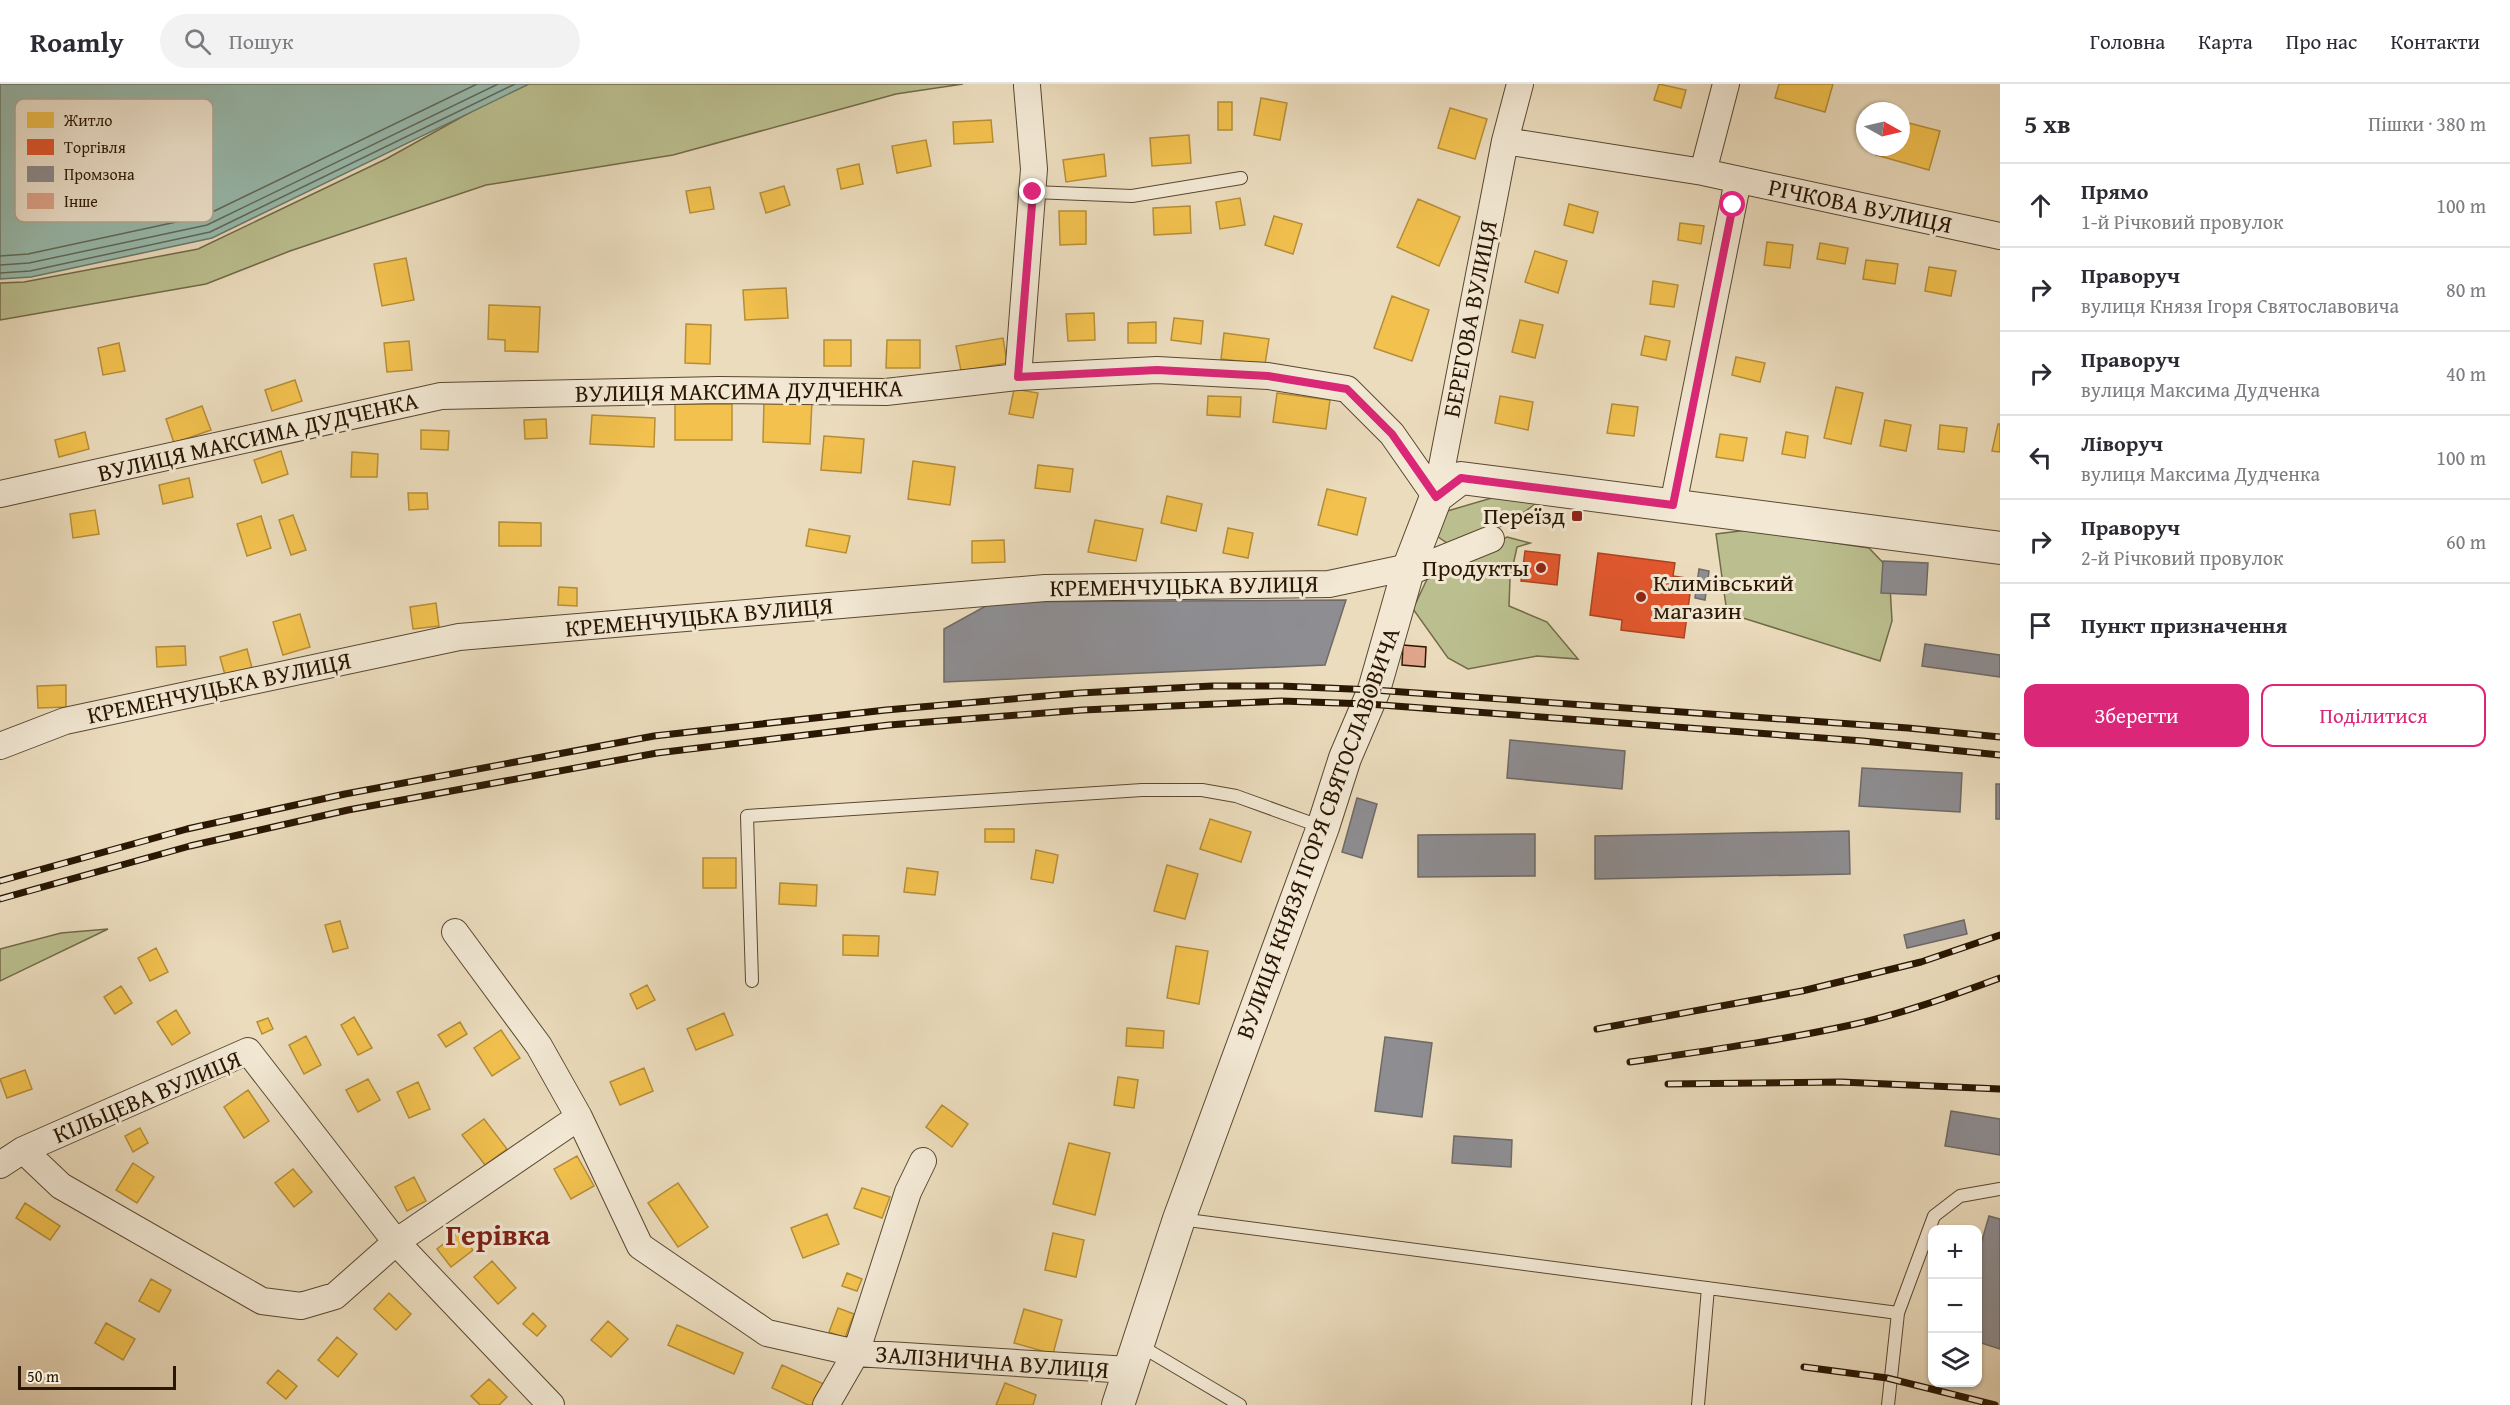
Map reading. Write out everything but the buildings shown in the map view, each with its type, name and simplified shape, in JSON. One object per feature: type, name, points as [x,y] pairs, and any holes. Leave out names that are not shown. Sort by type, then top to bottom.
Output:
[{"type":"street","name":"БЕРЕГОВА ВУЛИЦЯ","points":[[1436,497],[1505,141],[1520,84]]},
{"type":"street","points":[[1505,141],[1703,172],[1726,84]]},
{"type":"street","points":[[1018,377],[1034,169],[1027,86]]},
{"type":"street","name":"РІЧКОВА ВУЛИЦЯ","points":[[1703,172],[2000,236]]},
{"type":"street","points":[[1673,505],[1738,180]]},
{"type":"street","name":"ВУЛИЦЯ МАКСИМА ДУДЧЕНКА","points":[[0,494],[441,396],[719,390],[886,392],[1018,377],[1157,370],[1268,376],[1347,389],[1392,434],[1436,497]]},
{"type":"street","points":[[1436,497],[1461,478],[2000,548]]},
{"type":"street","name":"ВУЛИЦЯ КНЯЗЯ ІГОРЯ СВЯТОСЛАВОВИЧА","points":[[1118,1405],[1179,1219],[1323,827],[1346,758],[1374,690],[1408,570],[1436,497]]},
{"type":"street","name":"КРЕМЕНЧУЦЬКА ВУЛИЦЯ","points":[[0,746],[65,721],[459,637],[1045,588],[1329,584],[1408,570],[1491,539]]},
{"type":"street","name":"ЗАЛІЗНИЧНА ВУЛИЦЯ","points":[[455,932],[539,1046],[579,1117],[640,1246],[767,1333],[856,1353],[1134,1357]]},
{"type":"street","name":"КІЛЬЦЕВА ВУЛИЦЯ","points":[[0,1165],[23,1150],[248,1051],[396,1242],[551,1405]]},
{"type":"street","points":[[396,1242],[579,1117]]},
{"type":"street","name":"КІЛЬЦЕВА ВУЛИЦЯ","points":[[23,1150],[61,1185],[262,1301],[301,1306],[335,1296],[396,1242]]},
{"type":"street","name":"ЗАЛІЗНИЧНА ВУЛИЦЯ","points":[[826,1405],[856,1353],[908,1192],[923,1161]]},
{"type":"lane","points":[[1033,192],[1132,196],[1241,178]]},
{"type":"lane","points":[[752,981],[747,816],[1142,790],[1202,790],[1236,796],[1323,827]]},
{"type":"lane","points":[[1888,1405],[1898,1313],[1934,1216],[1960,1196],[2000,1189]]},
{"type":"lane","points":[[1179,1219],[1898,1313]]},
{"type":"lane","points":[[1698,1405],[1708,1288]]},
{"type":"lane","points":[[1134,1357],[1239,1405]]},
{"type":"green space","points":[[521,84],[963,84],[896,94],[673,155],[486,185],[290,251],[206,284],[0,320],[0,283],[24,282],[198,249],[386,159]]},
{"type":"green space","points":[[1495,497],[1542,499],[1508,524],[1447,543],[1431,532],[1444,512]]},
{"type":"green space","points":[[1748,530],[1869,548],[1889,569],[1892,621],[1880,661],[1727,613],[1716,534]]},
{"type":"green space","points":[[1507,537],[1530,543],[1517,547],[1510,579],[1509,606],[1547,622],[1578,659],[1537,656],[1468,669],[1448,658],[1413,609],[1429,575]]},
{"type":"green space","points":[[108,929],[0,981],[0,949],[61,933]]},
{"type":"water","points":[[0,84],[529,84],[212,238],[31,277],[0,279]]},
{"type":"railway","points":[[0,881],[187,829],[345,794],[654,736],[886,710],[1080,693],[1212,686],[1374,690],[1908,728],[2000,737]]},
{"type":"railway","points":[[0,899],[190,846],[348,810],[657,753],[889,725],[1083,710],[1281,701],[1368,704],[1863,741],[2000,755]]},
{"type":"railway","points":[[1597,1029],[1802,991],[1921,962],[2000,935]]},
{"type":"railway","points":[[1630,1062],[1769,1041],[1870,1021],[2000,978]]},
{"type":"railway","points":[[1668,1084],[1841,1082],[2000,1089]]},
{"type":"railway","points":[[1804,1367],[1887,1378],[1995,1405]]},
{"type":"place","name":"Переїзд","points":[[1577,516]]},
{"type":"place","name":"Продукты","points":[[1541,568]]},
{"type":"place","name":"Климівський магазин","points":[[1641,597]]},
{"type":"district","name":"Герівка","points":[[498,1235]]},
{"type":"route","points":[[1033,192],[1018,377],[1157,370],[1268,376],[1347,389],[1392,434],[1436,497],[1461,478],[1673,505],[1733,205]]}]
